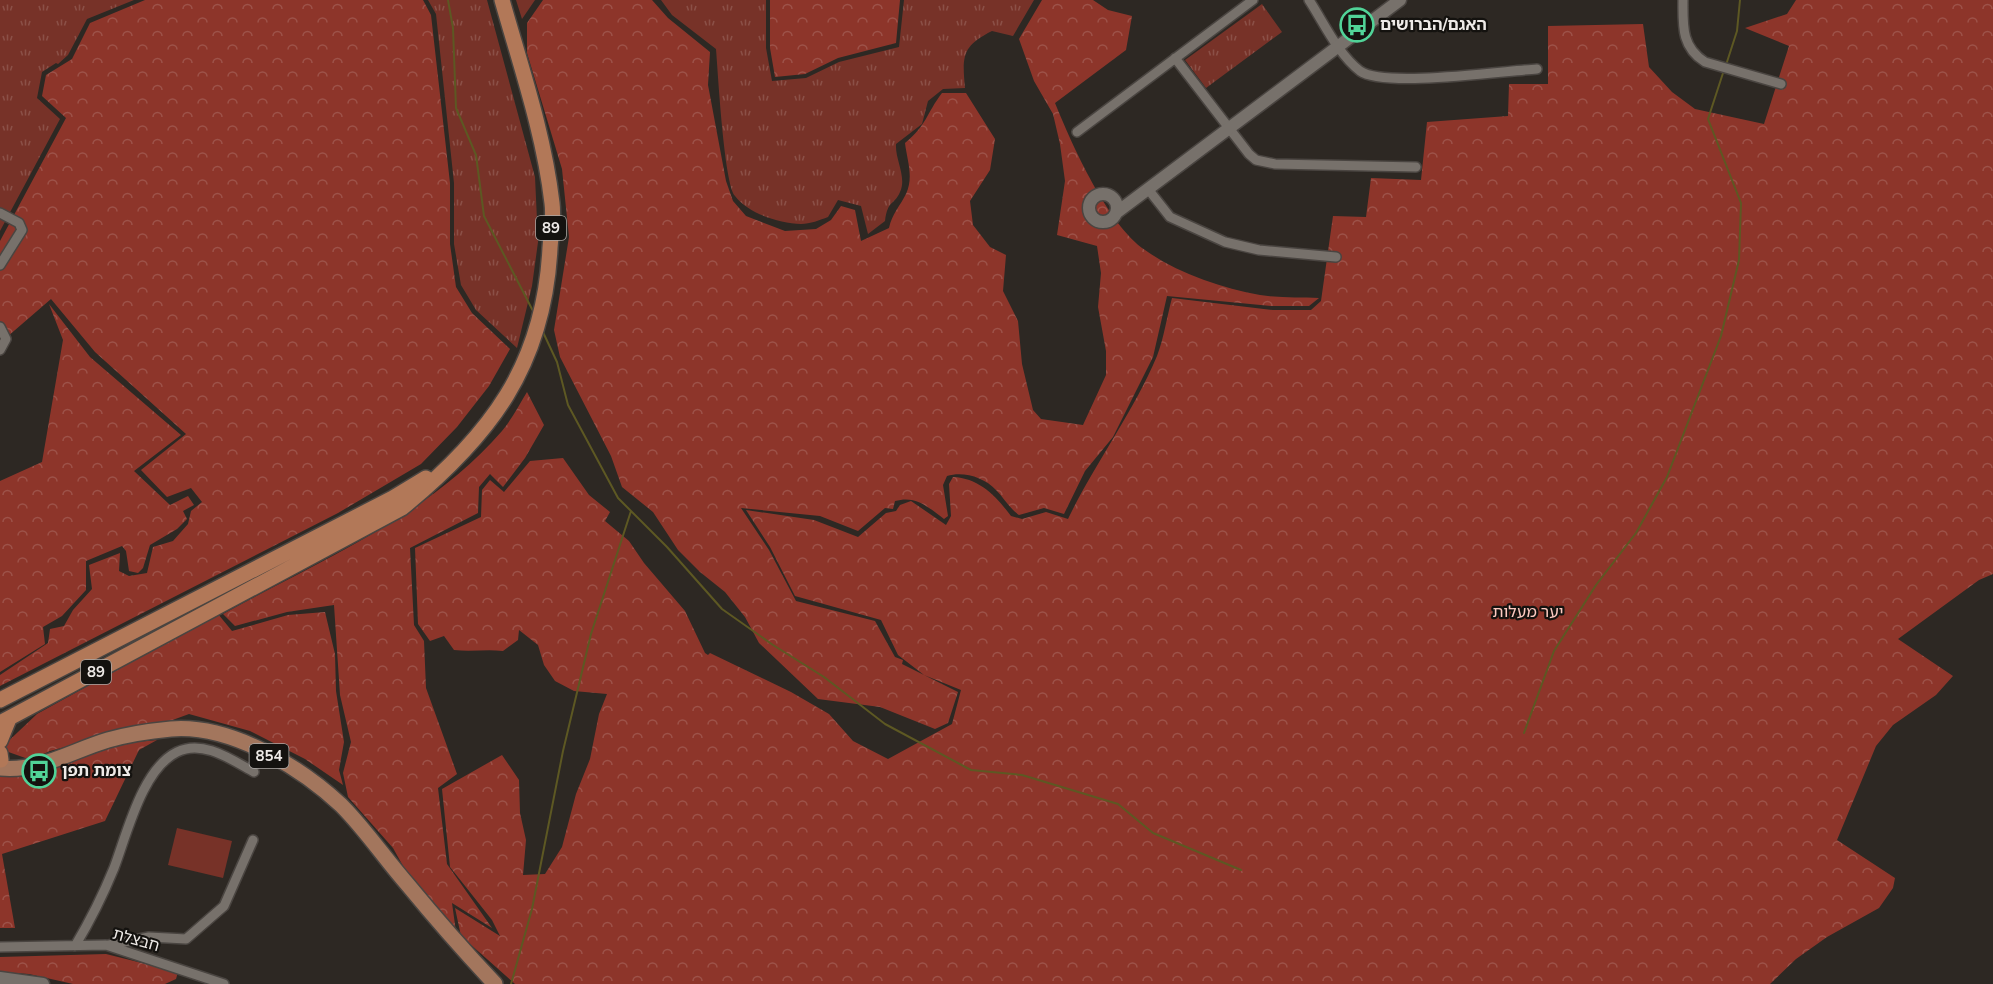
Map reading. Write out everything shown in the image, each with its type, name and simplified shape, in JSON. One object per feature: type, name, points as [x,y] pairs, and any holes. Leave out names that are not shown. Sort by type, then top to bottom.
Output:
[{"type":"highway","name":"89","points":[[4,721],[402,508],[427,487],[471,443],[505,402],[526,358],[540,316],[549,270],[552,205],[542,142],[502,0]]},
{"type":"highway","name":"89","points":[[0,700],[393,498],[432,473],[471,443]]},
{"type":"highway","points":[[0,741],[4,721]]},
{"type":"main road","name":"854","points":[[0,760],[10,764],[42,766],[107,740],[152,730],[194,730],[229,738],[297,772],[340,805],[368,834],[438,920],[495,984]]},
{"type":"main road","name":"854","points":[[438,920],[506,984]]},
{"type":"street","points":[[1077,132],[1253,0]]},
{"type":"street","points":[[1309,0],[1339,46],[1359,70],[1379,79],[1537,69]]},
{"type":"street","points":[[1136,198],[1124,200],[1103,194],[1094,198],[1090,210],[1094,218],[1102,222],[1110,220],[1116,213],[1229,129],[1400,0]]},
{"type":"street","points":[[1683,0],[1683,32],[1685,40],[1696,56],[1705,62],[1781,84]]},
{"type":"street","points":[[1175,58],[1249,154],[1264,162],[1416,167]]},
{"type":"street","points":[[1148,189],[1170,217],[1225,242],[1259,250],[1336,257]]},
{"type":"street","points":[[1111,197],[1116,204],[1116,213]]},
{"type":"street","points":[[0,213],[19,223],[22,230],[0,265]]},
{"type":"street","points":[[0,327],[6,339],[0,350]]},
{"type":"street","points":[[75,946],[96,910],[134,814],[161,764],[177,752],[196,749],[223,755],[254,772]]},
{"type":"street","points":[[106,945],[150,937],[186,939],[224,906],[253,840]]},
{"type":"street","name":"חבצלת","points":[[0,947],[106,945],[224,984]]},
{"type":"street","points":[[0,978],[41,984]]},
{"type":"green space","points":[[0,0],[134,0],[87,19],[68,55],[58,64],[42,72],[37,98],[60,119],[0,231]]},
{"type":"green space","points":[[145,0],[423,0],[431,15],[450,183],[450,244],[456,287],[472,313],[510,349],[489,386],[457,427],[421,464],[338,513],[0,686],[0,675],[48,643],[50,629],[64,626],[73,610],[92,589],[89,565],[120,553],[119,571],[129,576],[147,573],[153,547],[173,541],[188,524],[191,511],[202,502],[191,488],[167,497],[141,470],[186,434],[95,352],[51,299],[0,343],[0,241],[66,118],[42,96],[46,75],[72,59],[90,23]]},
{"type":"green space","points":[[428,0],[487,0],[535,177],[538,242],[532,286],[517,348],[476,310],[461,285],[454,244],[454,183],[436,14]]},
{"type":"green space","points":[[516,0],[535,0],[522,19]]},
{"type":"green space","points":[[543,0],[652,0],[668,18],[710,52],[708,85],[726,181],[733,201],[746,216],[785,231],[816,229],[831,220],[841,206],[855,210],[861,241],[889,228],[910,181],[905,143],[922,125],[942,93],[966,93],[995,139],[990,170],[970,201],[973,225],[990,247],[1006,255],[1003,291],[1018,321],[1022,364],[1033,410],[1041,419],[1083,425],[1106,375],[1106,351],[1098,307],[1101,273],[1097,246],[1057,235],[1065,181],[1060,144],[1053,114],[1034,81],[1019,39],[1042,0],[1093,0],[1108,10],[1132,16],[1126,50],[1055,103],[1092,183],[1131,238],[1145,250],[1171,266],[1215,284],[1260,295],[1319,298],[1309,306],[1271,306],[1167,296],[1153,357],[1113,437],[1085,471],[1064,514],[1044,508],[1019,515],[991,485],[973,476],[960,474],[947,476],[943,485],[948,516],[944,519],[921,503],[909,500],[895,501],[893,509],[885,508],[858,531],[820,516],[741,508],[769,550],[796,601],[875,621],[895,657],[903,660],[902,664],[958,692],[948,723],[935,729],[880,707],[818,699],[759,643],[745,617],[725,592],[678,550],[653,512],[622,487],[611,456],[560,357],[554,330],[569,237],[562,169],[527,53],[527,23]]},
{"type":"green space","points":[[661,0],[766,0],[766,48],[772,81],[806,78],[839,62],[899,47],[904,0],[1034,0],[1013,36],[992,31],[969,47],[964,60],[965,88],[943,89],[928,101],[922,124],[896,144],[902,186],[898,196],[889,206],[885,221],[868,234],[861,206],[838,200],[828,217],[801,224],[783,222],[756,213],[735,196],[731,187],[725,150],[716,49],[672,15]]},
{"type":"green space","points":[[770,0],[900,0],[896,43],[838,58],[805,74],[775,77],[770,48]]},
{"type":"green space","name":"יער מעלות","points":[[1796,0],[1993,0],[1993,574],[1979,580],[1898,639],[1953,676],[1936,695],[1893,725],[1876,746],[1837,840],[1895,878],[1893,888],[1879,908],[1827,937],[1796,959],[1770,984],[515,984],[461,936],[455,908],[500,936],[492,920],[450,867],[442,789],[502,755],[519,780],[520,813],[526,840],[523,875],[545,874],[562,847],[576,794],[590,759],[599,714],[607,694],[574,691],[555,681],[544,665],[538,645],[519,630],[518,640],[503,651],[461,651],[454,650],[444,636],[430,641],[418,624],[415,548],[481,517],[482,490],[490,480],[504,492],[530,461],[563,458],[589,495],[610,512],[605,521],[629,541],[644,563],[685,611],[705,653],[708,655],[710,653],[791,692],[829,714],[853,741],[888,759],[952,724],[961,690],[924,675],[898,655],[881,620],[795,596],[770,547],[746,510],[814,520],[858,537],[886,513],[896,511],[900,505],[911,501],[946,525],[951,516],[949,484],[953,477],[971,481],[986,489],[1011,516],[1022,519],[1046,512],[1068,519],[1157,356],[1172,298],[1273,310],[1311,310],[1321,301],[1333,216],[1366,217],[1371,178],[1421,180],[1427,122],[1508,116],[1509,84],[1548,84],[1548,26],[1643,24],[1649,67],[1672,92],[1695,109],[1764,124],[1789,46],[1745,28],[1787,14]]},
{"type":"green space","points":[[1262,4],[1282,32],[1206,88],[1185,60]]},
{"type":"green space","points":[[49,304],[90,357],[181,435],[134,471],[170,505],[188,496],[194,505],[183,511],[187,519],[177,529],[150,545],[143,568],[138,573],[129,571],[126,551],[122,546],[86,561],[86,590],[62,616],[43,627],[45,644],[0,672],[0,481],[42,462],[63,340]]},
{"type":"green space","points":[[527,392],[544,425],[525,458],[503,487],[490,474],[479,487],[478,513],[410,548],[414,625],[424,641],[426,688],[457,774],[438,788],[447,864],[492,928],[452,903],[456,932],[417,891],[393,848],[348,797],[343,773],[351,742],[340,695],[334,605],[287,612],[235,626],[223,614],[335,555],[406,513],[440,489],[472,462],[502,431]]},
{"type":"green space","points":[[325,612],[335,654],[336,691],[344,742],[339,770],[343,785],[305,759],[250,731],[189,714],[148,729],[113,734],[50,751],[31,760],[0,749],[37,714],[218,614],[232,631],[288,615]]},
{"type":"green space","points":[[157,740],[139,750],[105,821],[2,854],[15,928],[0,928],[0,775],[26,776],[52,769],[109,746]]},
{"type":"green space","points":[[177,828],[232,841],[223,878],[168,865]]},
{"type":"green space","points":[[106,954],[178,972],[176,979],[165,984],[73,984],[29,974],[0,972],[0,957]]},
{"type":"waterway","points":[[448,0],[453,28],[456,108],[476,155],[484,216],[533,311]]},
{"type":"waterway","points":[[1726,65],[1737,31],[1740,0]]},
{"type":"waterway","points":[[1524,733],[1554,651],[1596,585],[1636,533],[1667,477],[1721,336],[1739,260],[1741,203],[1708,119],[1724,70]]},
{"type":"waterway","points":[[542,330],[557,362],[568,405],[618,498],[667,547],[722,609],[824,677],[885,724],[971,770],[1022,775],[1118,804],[1153,833],[1241,870]]},
{"type":"waterway","points":[[511,984],[532,909],[563,751],[591,634],[631,511]]},
{"type":"place","name":"האגם/הברושים","points":[[1357,25]]},
{"type":"place","name":"צומת תפן","points":[[39,771]]}]
